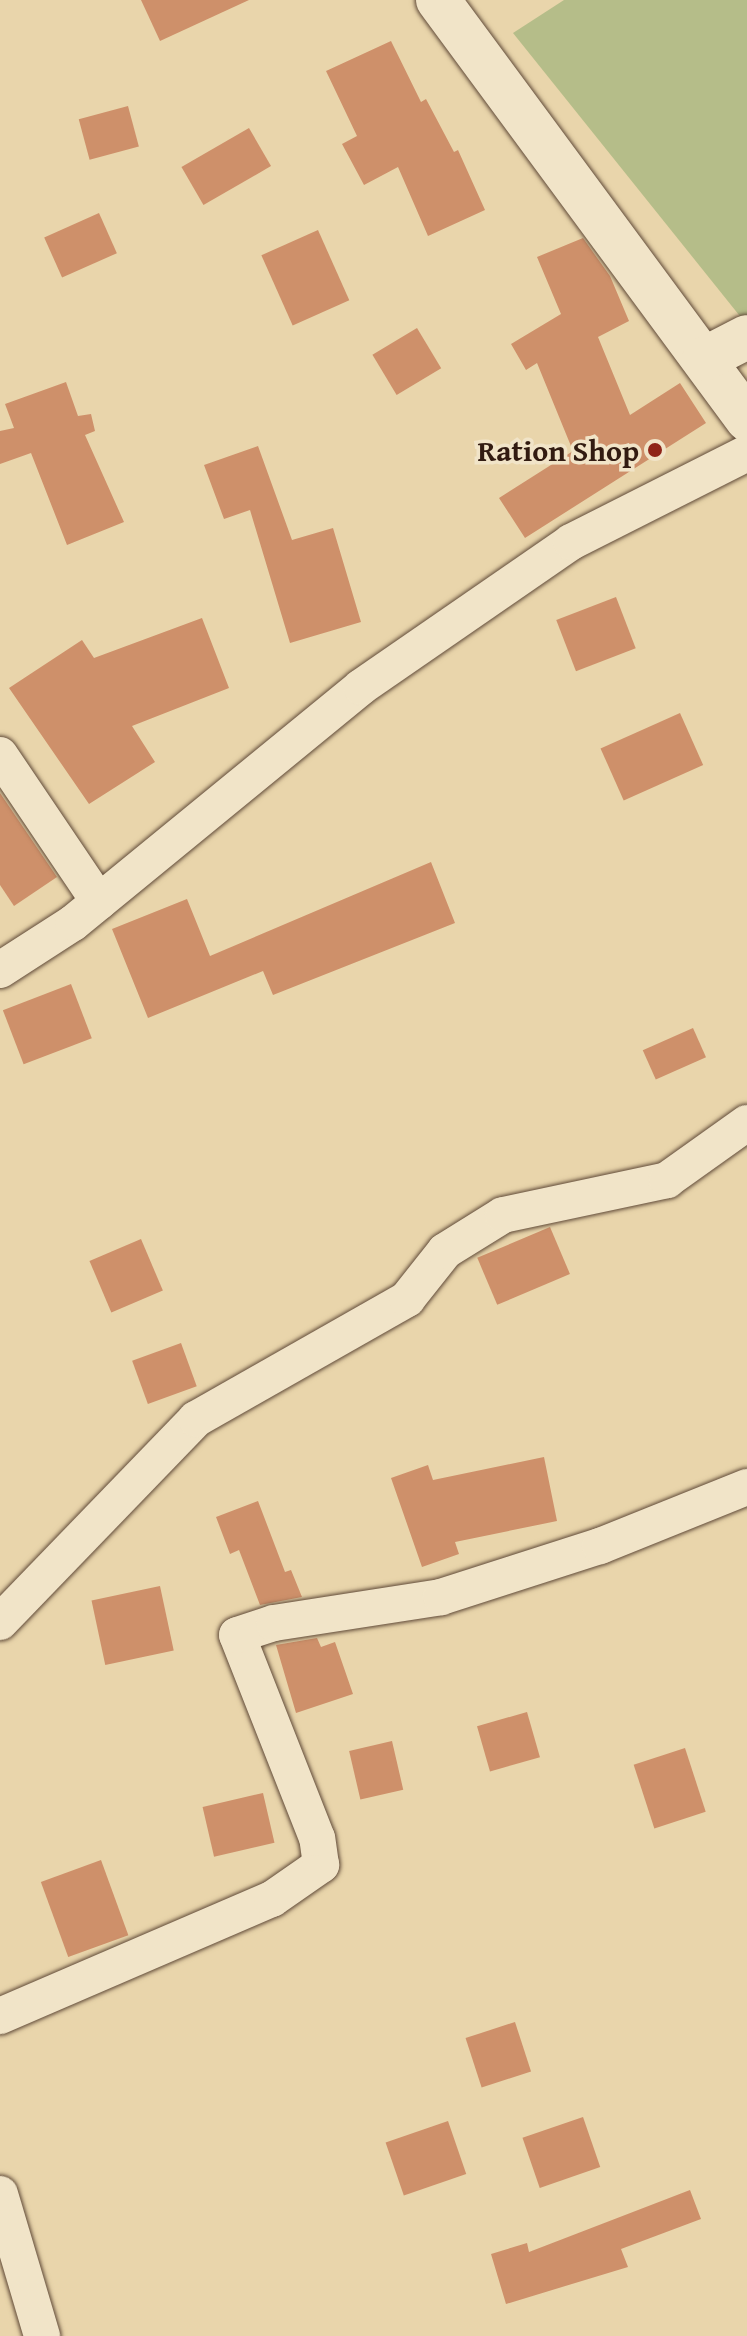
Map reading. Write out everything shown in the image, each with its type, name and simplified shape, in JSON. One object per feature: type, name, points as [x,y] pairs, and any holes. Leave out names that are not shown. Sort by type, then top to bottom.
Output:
[{"type":"main road","points":[[438,0],[747,419]]},
{"type":"main road","points":[[704,359],[747,337]]},
{"type":"street","points":[[0,970],[99,902],[387,668],[571,542],[747,453]]},
{"type":"street","points":[[0,755],[99,902]]},
{"type":"street","points":[[0,1622],[196,1419],[407,1299],[445,1251],[503,1215],[667,1180],[747,1123]]},
{"type":"street","points":[[0,2016],[272,1899],[321,1865],[317,1838],[237,1635],[274,1623],[441,1597],[600,1546],[747,1487]]},
{"type":"street","points":[[0,2194],[42,2336]]},
{"type":"green space","points":[[564,0],[747,0],[747,325],[513,33]]},
{"type":"building","points":[[141,0],[249,0],[160,41]]},
{"type":"building","points":[[391,41],[421,102],[426,99],[454,152],[458,150],[485,210],[428,236],[398,167],[364,185],[342,144],[357,136],[326,71]]},
{"type":"building","points":[[128,106],[139,147],[90,160],[79,119]]},
{"type":"building","points":[[249,128],[271,166],[203,205],[181,167]]},
{"type":"building","points":[[99,213],[117,253],[62,278],[44,237]]},
{"type":"building","points":[[318,230],[349,300],[293,326],[261,255]]},
{"type":"building","points":[[583,238],[610,276],[629,321],[598,337],[630,415],[680,383],[706,423],[525,538],[499,498],[573,451],[537,363],[526,370],[511,344],[561,314],[537,257]]},
{"type":"building","points":[[417,328],[441,368],[397,395],[372,355]]},
{"type":"building","points":[[66,382],[78,416],[91,414],[95,431],[85,435],[124,522],[67,545],[31,453],[0,464],[0,431],[14,428],[5,404]]},
{"type":"building","points":[[258,446],[292,540],[333,528],[361,622],[290,643],[250,510],[224,519],[204,465]]},
{"type":"building","points":[[616,597],[636,648],[576,671],[556,620]]},
{"type":"building","points":[[202,618],[229,688],[132,726],[155,762],[89,804],[9,688],[82,640],[94,658]]},
{"type":"building","points":[[680,713],[703,765],[624,800],[601,748]]},
{"type":"building","points":[[0,793],[57,877],[14,906],[0,885]]},
{"type":"building","points":[[431,862],[455,923],[273,995],[263,971],[148,1018],[112,929],[187,899],[210,956]]},
{"type":"building","points":[[71,984],[92,1038],[24,1064],[3,1010]]},
{"type":"building","points":[[693,1028],[706,1057],[656,1080],[643,1050]]},
{"type":"building","points":[[550,1227],[570,1274],[497,1305],[477,1258]]},
{"type":"building","points":[[141,1239],[163,1291],[111,1312],[89,1261]]},
{"type":"building","points":[[181,1343],[197,1386],[148,1404],[132,1361]]},
{"type":"building","points":[[544,1457],[557,1521],[455,1542],[459,1554],[422,1567],[391,1478],[428,1465],[433,1480]]},
{"type":"building","points":[[258,1501],[285,1572],[291,1570],[302,1597],[260,1605],[239,1550],[230,1554],[216,1517]]},
{"type":"building","points":[[160,1586],[174,1651],[105,1665],[92,1601]]},
{"type":"building","points":[[317,1638],[321,1647],[335,1642],[353,1694],[296,1713],[276,1645]]},
{"type":"building","points":[[527,1712],[540,1757],[490,1772],[477,1726]]},
{"type":"building","points":[[392,1741],[403,1790],[360,1800],[349,1751]]},
{"type":"building","points":[[685,1748],[706,1812],[654,1828],[634,1765]]},
{"type":"building","points":[[263,1793],[274,1843],[214,1857],[203,1807]]},
{"type":"building","points":[[101,1860],[128,1935],[68,1957],[41,1882]]},
{"type":"building","points":[[515,2022],[531,2071],[482,2088],[466,2038]]},
{"type":"building","points":[[583,2117],[600,2167],[540,2188],[522,2138]]},
{"type":"building","points":[[448,2121],[466,2174],[404,2195],[386,2142]]},
{"type":"building","points":[[690,2190],[701,2219],[621,2249],[628,2267],[506,2304],[491,2254],[527,2243],[529,2252]]},
{"type":"place","name":"Ration Shop","points":[[655,450]]}]
